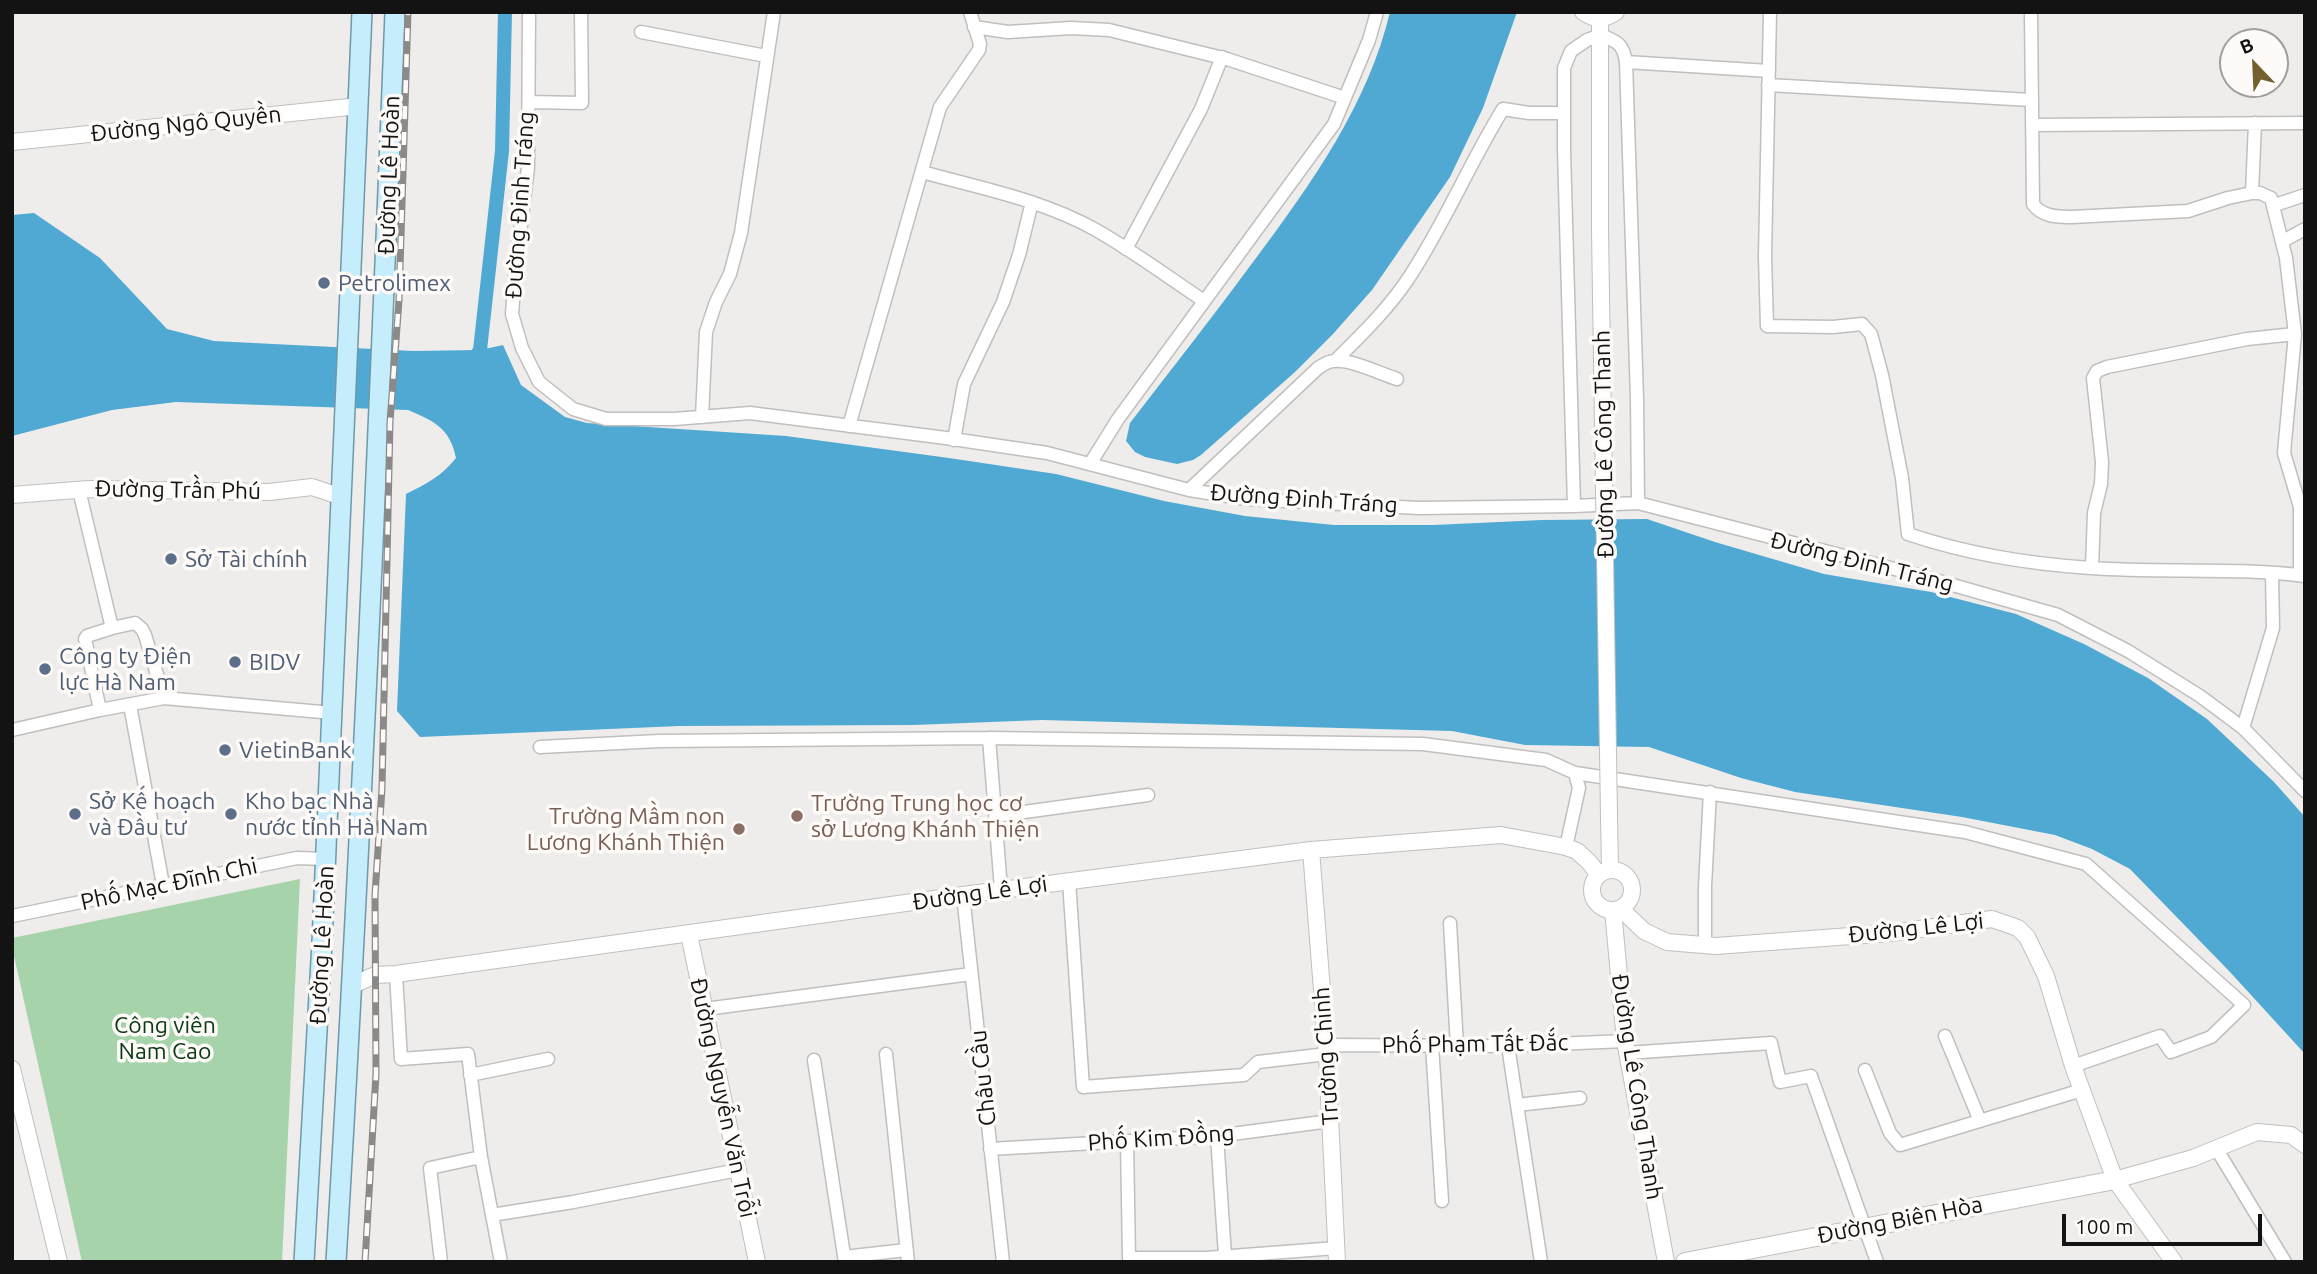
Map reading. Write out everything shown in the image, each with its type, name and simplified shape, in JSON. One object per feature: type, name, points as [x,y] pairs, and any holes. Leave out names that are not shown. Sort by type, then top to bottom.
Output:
[{"type":"main road","name":"Đường Lê Hoàn","points":[[304,1262],[333,713],[362,12]]},
{"type":"main road","name":"Đường Lê Hoàn","points":[[336,1262],[353,985],[395,12]]},
{"type":"main road","points":[[342,497],[374,499]]},
{"type":"main road","points":[[320,984],[353,985]]},
{"type":"main road","name":"Đường Biên Hòa","points":[[1685,1262],[2115,1180]]},
{"type":"street","name":"Đường Đinh Tráng","points":[[529,12],[528,167],[512,314],[522,348],[540,382],[573,409],[606,419],[750,413],[954,440],[1047,453],[1189,490],[1247,499],[1419,508],[1639,503],[2059,615],[2128,651],[2200,695],[2243,729],[2305,791]]},
{"type":"street","points":[[528,102],[582,103],[581,12]]},
{"type":"street","points":[[702,417],[706,332],[716,302],[730,274],[741,233],[774,12]]},
{"type":"street","points":[[849,426],[943,100],[979,50],[980,44],[970,12]]},
{"type":"street","points":[[1090,464],[1118,419],[1334,124],[1369,40],[1377,12]]},
{"type":"street","points":[[1583,12],[1596,19],[1616,12]]},
{"type":"street","points":[[1770,12],[1765,256],[1767,326],[1833,327],[1862,324],[1871,334],[1882,375],[1902,478],[1908,534],[2007,559],[2092,568],[2303,576],[2300,507],[2284,453],[2295,334],[2283,241],[2271,198],[2252,193],[2188,211],[2056,217],[2041,212],[2034,204],[2031,12]]},
{"type":"street","name":"Đường Lê Công Thanh","points":[[1600,18],[1600,230],[1609,816],[1605,873]]},
{"type":"street","points":[[975,27],[1008,32],[1071,28],[1110,30],[1222,57],[1345,98]]},
{"type":"street","points":[[641,32],[766,56]]},
{"type":"street","points":[[1574,506],[1564,68],[1571,51],[1587,40],[1601,35],[1619,43],[1624,50],[1626,62],[1639,503]]},
{"type":"street","points":[[1126,249],[1201,110],[1222,57]]},
{"type":"street","points":[[1626,62],[1769,71]]},
{"type":"street","points":[[1768,85],[2031,100]]},
{"type":"street","name":"Đường Ngô Quyền","points":[[12,142],[359,106]]},
{"type":"street","points":[[1189,490],[1318,368],[1336,360],[1378,318],[1407,281],[1435,236],[1478,150],[1503,109],[1529,113],[1564,113]]},
{"type":"street","points":[[2252,193],[2255,123]]},
{"type":"street","points":[[2032,125],[2305,123]]},
{"type":"street","points":[[922,172],[1032,202],[1095,229],[1204,301]]},
{"type":"street","points":[[2274,205],[2305,195]]},
{"type":"street","points":[[954,440],[964,384],[1003,302],[1019,255],[1032,202]]},
{"type":"street","points":[[2283,241],[2305,229]]},
{"type":"street","points":[[2092,568],[2094,513],[2101,484],[2102,462],[2093,379],[2097,371],[2247,339],[2295,334]]},
{"type":"street","points":[[1336,360],[1397,379]]},
{"type":"street","name":"Đường Trần Phú","points":[[12,495],[79,490],[269,492],[312,487],[342,497]]},
{"type":"street","points":[[79,490],[112,628]]},
{"type":"street","points":[[2243,729],[2273,628],[2272,574]]},
{"type":"street","points":[[100,710],[85,639],[112,628],[135,623],[142,629],[164,698]]},
{"type":"street","points":[[12,730],[164,698],[333,713]]},
{"type":"street","points":[[130,705],[163,885]]},
{"type":"street","points":[[989,737],[1001,890]]},
{"type":"street","points":[[540,747],[659,741],[989,737],[1423,744],[1546,761],[1575,773],[1965,832],[2085,864],[2244,1005],[2211,1037],[2171,1052],[2160,1036],[2073,1066]]},
{"type":"street","points":[[1566,847],[1579,788],[1575,773]]},
{"type":"street","points":[[1705,945],[1710,792]]},
{"type":"street","points":[[995,816],[1149,795]]},
{"type":"street","name":"Đường Lê Lợi","points":[[353,985],[375,975],[1311,850],[1501,835],[1577,851],[1605,873]]},
{"type":"street","name":"Trường Chinh","points":[[1311,850],[1326,1049],[1336,1255]]},
{"type":"street","name":"Phố Mạc Đĩnh Chi","points":[[12,916],[297,858],[326,859]]},
{"type":"street","points":[[1605,873],[1624,874],[1632,885],[1630,899],[1617,910],[1602,908],[1593,899],[1592,886],[1605,873]]},
{"type":"street","name":"Phố Phạm Tất Đắc","points":[[1069,881],[1083,1087],[1244,1075],[1258,1062],[1326,1049],[1432,1045],[1626,1047],[1770,1043],[1780,1082],[1811,1076],[1866,1226]]},
{"type":"street","name":"Châu Cầu","points":[[963,895],[1003,1262]]},
{"type":"street","name":"Đường Lê Công Thanh","points":[[1617,910],[1626,1047],[1666,1262]]},
{"type":"street","name":"Đường Lê Lợi","points":[[1617,910],[1644,931],[1667,942],[1705,945],[1891,933],[1992,919],[2018,928],[2036,954],[2046,976],[2073,1066],[2115,1180],[2174,1262]]},
{"type":"street","points":[[1450,923],[1457,1046]]},
{"type":"street","name":"Đường Nguyễn Văn Trỗi","points":[[689,934],[757,1262]]},
{"type":"street","points":[[396,974],[401,1059],[468,1054],[481,1157],[500,1262]]},
{"type":"street","points":[[705,1009],[971,974]]},
{"type":"street","points":[[1945,1037],[1980,1121]]},
{"type":"street","points":[[1432,1045],[1442,1201]]},
{"type":"street","points":[[1508,1046],[1541,1262]]},
{"type":"street","points":[[814,1060],[844,1259],[907,1256],[886,1054]]},
{"type":"street","points":[[470,1075],[548,1059]]},
{"type":"street","points":[[12,1069],[59,1262]]},
{"type":"street","points":[[1865,1070],[1890,1133],[1900,1145],[2082,1090]]},
{"type":"street","points":[[1517,1105],[1580,1098]]},
{"type":"street","name":"Phố Kim Đồng","points":[[990,1149],[1217,1136],[1330,1121]]},
{"type":"street","points":[[2115,1180],[2193,1158],[2257,1132],[2291,1135],[2305,1145]]},
{"type":"street","points":[[1217,1136],[1225,1256]]},
{"type":"street","points":[[1127,1142],[1129,1258],[1336,1255]]},
{"type":"street","points":[[2216,1148],[2285,1262]]},
{"type":"street","points":[[441,1262],[430,1168],[481,1157]]},
{"type":"street","points":[[492,1215],[738,1170]]},
{"type":"street","points":[[1866,1226],[1877,1262]]},
{"type":"green space","name":"Công viên Nam Cao","points":[[300,879],[282,1262],[82,1262],[12,938]]},
{"type":"water","points":[[1390,12],[1517,12],[1483,108],[1450,177],[1372,290],[1333,334],[1295,372],[1201,455],[1177,464],[1135,452],[1126,441],[1130,423],[1277,230],[1336,141],[1368,79]]},
{"type":"water","points":[[34,213],[100,258],[167,329],[214,341],[413,351],[480,350],[503,345],[521,385],[565,417],[587,423],[786,436],[949,458],[1056,474],[1164,501],[1245,516],[1334,525],[1647,519],[1824,574],[1931,592],[2016,614],[2084,644],[2148,678],[2207,719],[2274,782],[2305,817],[2305,1054],[2130,869],[2092,849],[2055,835],[1962,817],[1795,792],[1741,778],[1649,747],[1525,745],[1452,731],[1042,720],[914,725],[680,726],[420,737],[397,711],[406,494],[439,475],[456,458],[450,439],[433,422],[408,410],[176,402],[112,410],[12,436],[12,215]]},
{"type":"waterway","points":[[471,364],[480,350],[502,151],[505,12]]},
{"type":"railway","points":[[365,1262],[376,1074],[375,895],[382,788],[390,422],[399,300],[408,12]]},
{"type":"place","name":"Petrolimex","points":[[324,283]]},
{"type":"place","name":"Sở Tài chính","points":[[171,559]]},
{"type":"place","name":"BIDV","points":[[235,662]]},
{"type":"place","name":"Công ty Điện lực Hà Nam","points":[[45,669]]},
{"type":"place","name":"VietinBank","points":[[225,750]]},
{"type":"place","name":"Sở Kế hoạch và Đầu tư","points":[[75,814]]},
{"type":"place","name":"Kho bạc Nhà nước tỉnh Hà Nam","points":[[231,814]]},
{"type":"place","name":"Trường Trung học cơ sở Lương Khánh Thiện","points":[[797,816]]},
{"type":"place","name":"Trường Mầm non Lương Khánh Thiện","points":[[739,829]]}]
